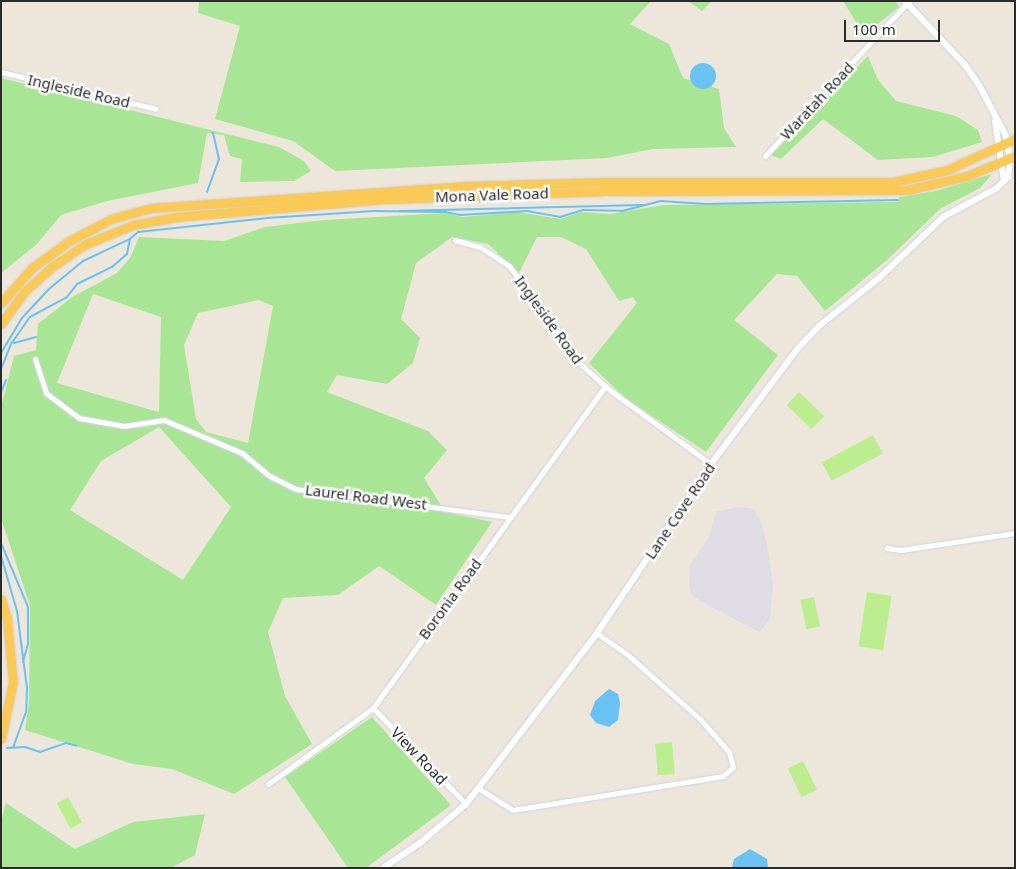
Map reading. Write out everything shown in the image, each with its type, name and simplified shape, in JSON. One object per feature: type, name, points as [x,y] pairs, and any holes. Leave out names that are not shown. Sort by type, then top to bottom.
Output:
[{"type":"highway","name":"Mona Vale Road","points":[[1,303],[32,268],[69,240],[97,225],[151,208],[465,186],[603,182],[884,183],[935,174],[1007,143]]},
{"type":"highway","name":"Mona Vale Road","points":[[1,324],[24,292],[53,266],[86,244],[133,225],[176,217],[388,199],[602,191],[907,190],[956,180],[1000,164],[1012,157]]},
{"type":"highway","points":[[1,599],[9,628],[13,682],[1,740]]},
{"type":"street","points":[[907,2],[969,70],[1007,143],[1012,157],[1009,174],[1004,181]]},
{"type":"street","name":"Waratah Road","points":[[765,156],[907,2]]},
{"type":"street","name":"Ingleside Road","points":[[1,72],[156,109]]},
{"type":"street","points":[[1004,181],[1000,164],[1007,143]]},
{"type":"street","name":"Lane Cove Road","points":[[383,868],[428,837],[466,804],[597,633],[711,464],[798,348],[819,326],[879,278],[943,217],[997,188],[1004,181]]},
{"type":"street","name":"Ingleside Road","points":[[455,240],[480,247],[509,266],[561,334],[575,359],[605,386],[711,464]]},
{"type":"street","name":"Laurel Road West","points":[[35,359],[46,393],[79,418],[124,426],[164,420],[237,451],[268,475],[296,489],[509,517]]},
{"type":"street","name":"Boronia Road","points":[[268,784],[373,708],[605,386]]},
{"type":"street","points":[[887,548],[900,550],[1015,533]]},
{"type":"street","points":[[478,788],[513,810],[723,776],[733,767],[730,752],[700,719],[628,656],[597,633]]},
{"type":"street","name":"View Road","points":[[373,708],[466,804]]},
{"type":"shaded area","points":[[740,507],[752,508],[760,519],[767,544],[773,585],[770,619],[759,632],[700,601],[692,595],[689,587],[690,565],[708,539],[717,511]]},
{"type":"green space","points":[[199,1],[651,1],[630,24],[669,44],[683,78],[719,89],[724,128],[736,147],[653,149],[607,158],[335,171],[293,141],[215,119],[240,26],[198,13]]},
{"type":"green space","points":[[688,1],[712,1],[702,11]]},
{"type":"green space","points":[[843,1],[896,1],[899,7],[864,35]]},
{"type":"green space","points":[[868,56],[878,80],[896,101],[956,116],[978,130],[982,142],[933,157],[878,160],[823,119],[781,159],[771,155]]},
{"type":"green space","points":[[1,78],[279,147],[304,161],[311,171],[294,181],[240,182],[242,159],[230,156],[224,135],[207,133],[198,183],[107,201],[61,215],[37,244],[1,273]]},
{"type":"green space","points":[[992,174],[980,188],[940,209],[886,261],[825,311],[797,276],[777,274],[734,320],[778,355],[706,452],[625,398],[589,363],[637,303],[633,297],[619,301],[586,249],[561,237],[537,237],[519,273],[488,244],[452,237],[416,263],[401,319],[420,338],[413,363],[387,384],[337,375],[327,392],[428,431],[447,450],[424,478],[445,512],[492,522],[436,605],[379,566],[338,595],[283,598],[268,632],[285,696],[312,744],[234,794],[172,769],[133,764],[25,730],[29,701],[30,606],[1,518],[1,407],[14,356],[36,350],[38,324],[72,297],[117,273],[130,258],[139,237],[224,241],[265,227],[324,220],[445,213],[462,217],[518,212],[560,219],[581,212],[610,214],[663,205],[894,202],[899,201],[899,197],[936,191]],"holes":[[[93,294],[161,317],[159,412],[57,383]],[[259,300],[273,306],[248,443],[206,432],[196,419],[184,345],[198,313]],[[159,427],[231,507],[183,580],[70,510],[101,461]]]},
{"type":"green space","points":[[799,392],[824,416],[812,429],[786,405]]},
{"type":"green space","points":[[873,435],[883,454],[832,481],[822,462]]},
{"type":"green space","points":[[867,592],[892,596],[883,650],[858,646]]},
{"type":"green space","points":[[814,597],[820,626],[807,629],[800,600]]},
{"type":"green space","points":[[372,717],[451,805],[366,868],[348,868],[285,777]]},
{"type":"green space","points":[[672,742],[675,774],[658,775],[655,743]]},
{"type":"green space","points":[[803,761],[817,790],[802,797],[788,768]]},
{"type":"green space","points":[[68,797],[82,822],[71,829],[57,803]]},
{"type":"green space","points":[[6,803],[75,849],[133,822],[205,814],[195,855],[171,868],[1,868],[1,822]]},
{"type":"water","points":[[703,63],[712,67],[716,76],[712,85],[703,89],[694,85],[690,76],[694,67]]},
{"type":"water","points":[[609,689],[618,694],[620,703],[618,720],[609,727],[596,723],[590,715],[595,701]]},
{"type":"water","points":[[750,849],[767,859],[768,868],[732,868],[734,859]]},
{"type":"waterway","points":[[207,192],[219,159],[213,133]]},
{"type":"waterway","points":[[1,369],[11,344],[30,317],[67,297],[77,284],[112,267],[127,254],[130,239],[138,232],[267,218],[374,211],[445,212],[460,215],[527,211],[560,217],[583,210],[622,211],[661,201],[706,204],[898,200]]},
{"type":"waterway","points":[[399,211],[643,205]]},
{"type":"waterway","points":[[1,353],[22,318],[49,289],[83,261],[130,239]]},
{"type":"waterway","points":[[14,343],[36,337]]},
{"type":"waterway","points":[[1,393],[6,380]]},
{"type":"waterway","points":[[1,543],[28,607],[28,644],[23,662]]},
{"type":"waterway","points":[[1,556],[17,611],[27,688],[26,712],[13,747]]},
{"type":"waterway","points":[[7,748],[25,747],[40,752],[66,743],[77,746]]}]
